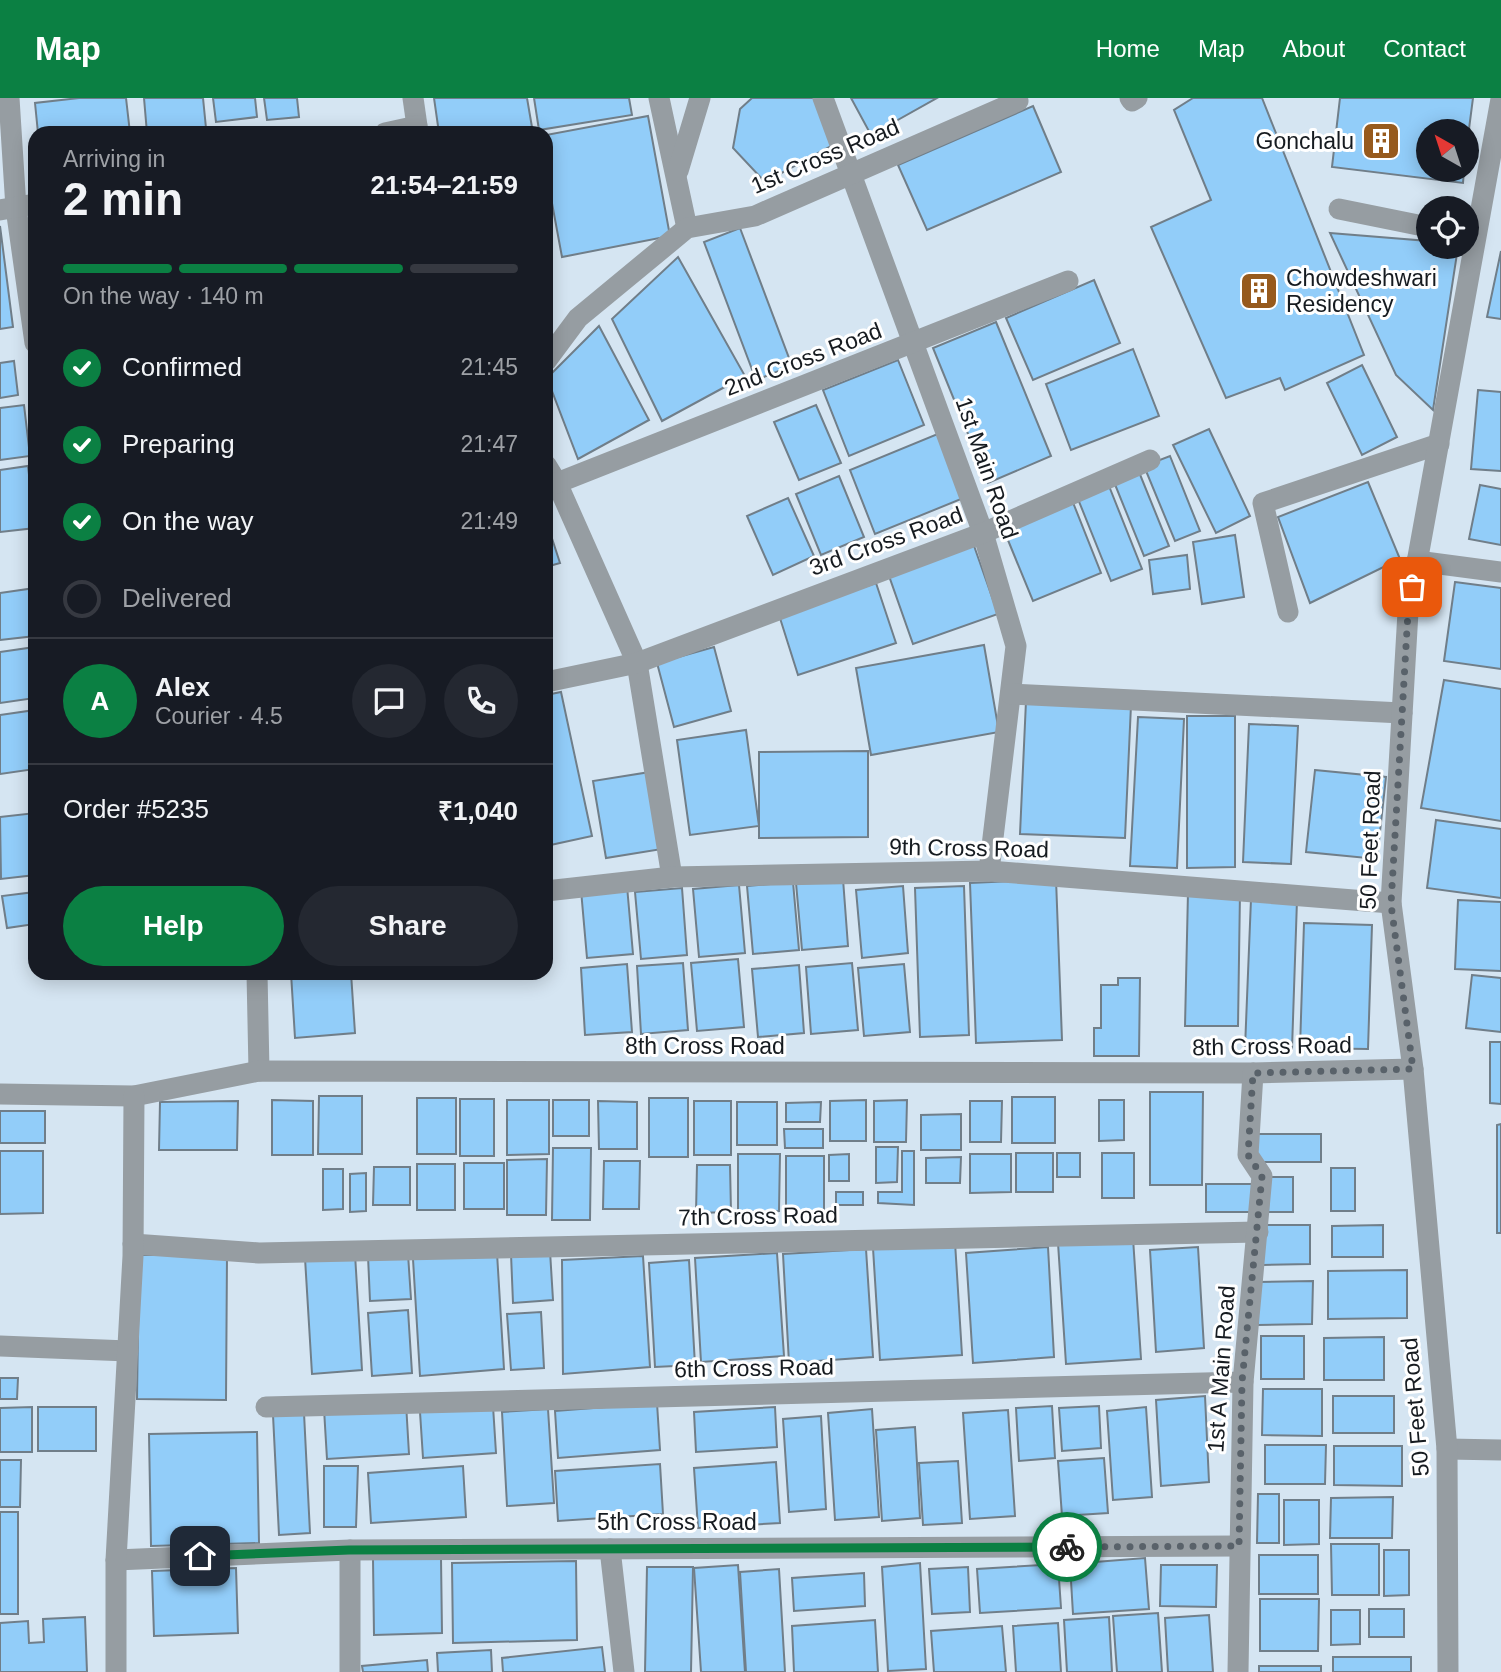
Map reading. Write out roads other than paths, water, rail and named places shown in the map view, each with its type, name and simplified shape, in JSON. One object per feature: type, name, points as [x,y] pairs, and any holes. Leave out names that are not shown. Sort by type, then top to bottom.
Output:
[{"type":"street","points":[[9,98],[17,207],[28,290]]},
{"type":"street","points":[[413,98],[417,126]]},
{"type":"street","points":[[553,352],[578,318],[687,228],[659,98]]},
{"type":"street","points":[[677,173],[700,98]]},
{"type":"street","name":"1st Main Road","points":[[823,98],[849,175],[983,533],[1016,646],[989,871]]},
{"type":"street","points":[[1130,98],[1132,101],[1137,98]]},
{"type":"street","name":"50 Feet Road","points":[[1479,199],[1501,99]]},
{"type":"street","name":"1st Cross Road","points":[[687,228],[755,216],[1018,101]]},
{"type":"street","points":[[1339,209],[1416,225]]},
{"type":"street","name":"50 Feet Road","points":[[1448,1672],[1447,1449],[1413,1069],[1391,904],[1408,612],[1467,259]]},
{"type":"street","name":"2nd Cross Road","points":[[553,473],[914,344],[1068,281]]},
{"type":"street","points":[[1288,612],[1263,503],[1438,444]]},
{"type":"street","name":"3rd Cross Road","points":[[553,681],[636,663],[983,533],[1150,460]]},
{"type":"street","points":[[553,478],[636,663],[672,877]]},
{"type":"street","points":[[1417,561],[1501,572]]},
{"type":"street","points":[[1011,694],[1402,713]]},
{"type":"street","name":"9th Cross Road","points":[[553,890],[672,877],[989,871],[1391,904]]},
{"type":"street","points":[[257,980],[259,1071]]},
{"type":"street","name":"8th Cross Road","points":[[0,1094],[134,1096],[259,1071],[1253,1073],[1413,1069]]},
{"type":"street","name":"1st A Main Road","points":[[1238,1672],[1242,1382],[1262,1176],[1248,1155],[1253,1073]]},
{"type":"street","points":[[116,1672],[116,1560],[133,1244],[134,1096]]},
{"type":"street","name":"7th Cross Road","points":[[133,1244],[259,1253],[1258,1232]]},
{"type":"street","points":[[0,1346],[128,1351]]},
{"type":"street","name":"6th Cross Road","points":[[266,1406],[1242,1382]]},
{"type":"street","points":[[1447,1449],[1501,1450]]},
{"type":"street","name":"5th Cross Road","points":[[116,1560],[349,1550],[1239,1546]]},
{"type":"street","points":[[610,1549],[624,1672]]},
{"type":"street","points":[[349,1550],[350,1672]]},
{"type":"place","name":"Gonchalu","points":[[1381,141]]},
{"type":"place","name":"Chowdeshwari Residency","points":[[1259,291]]}]
